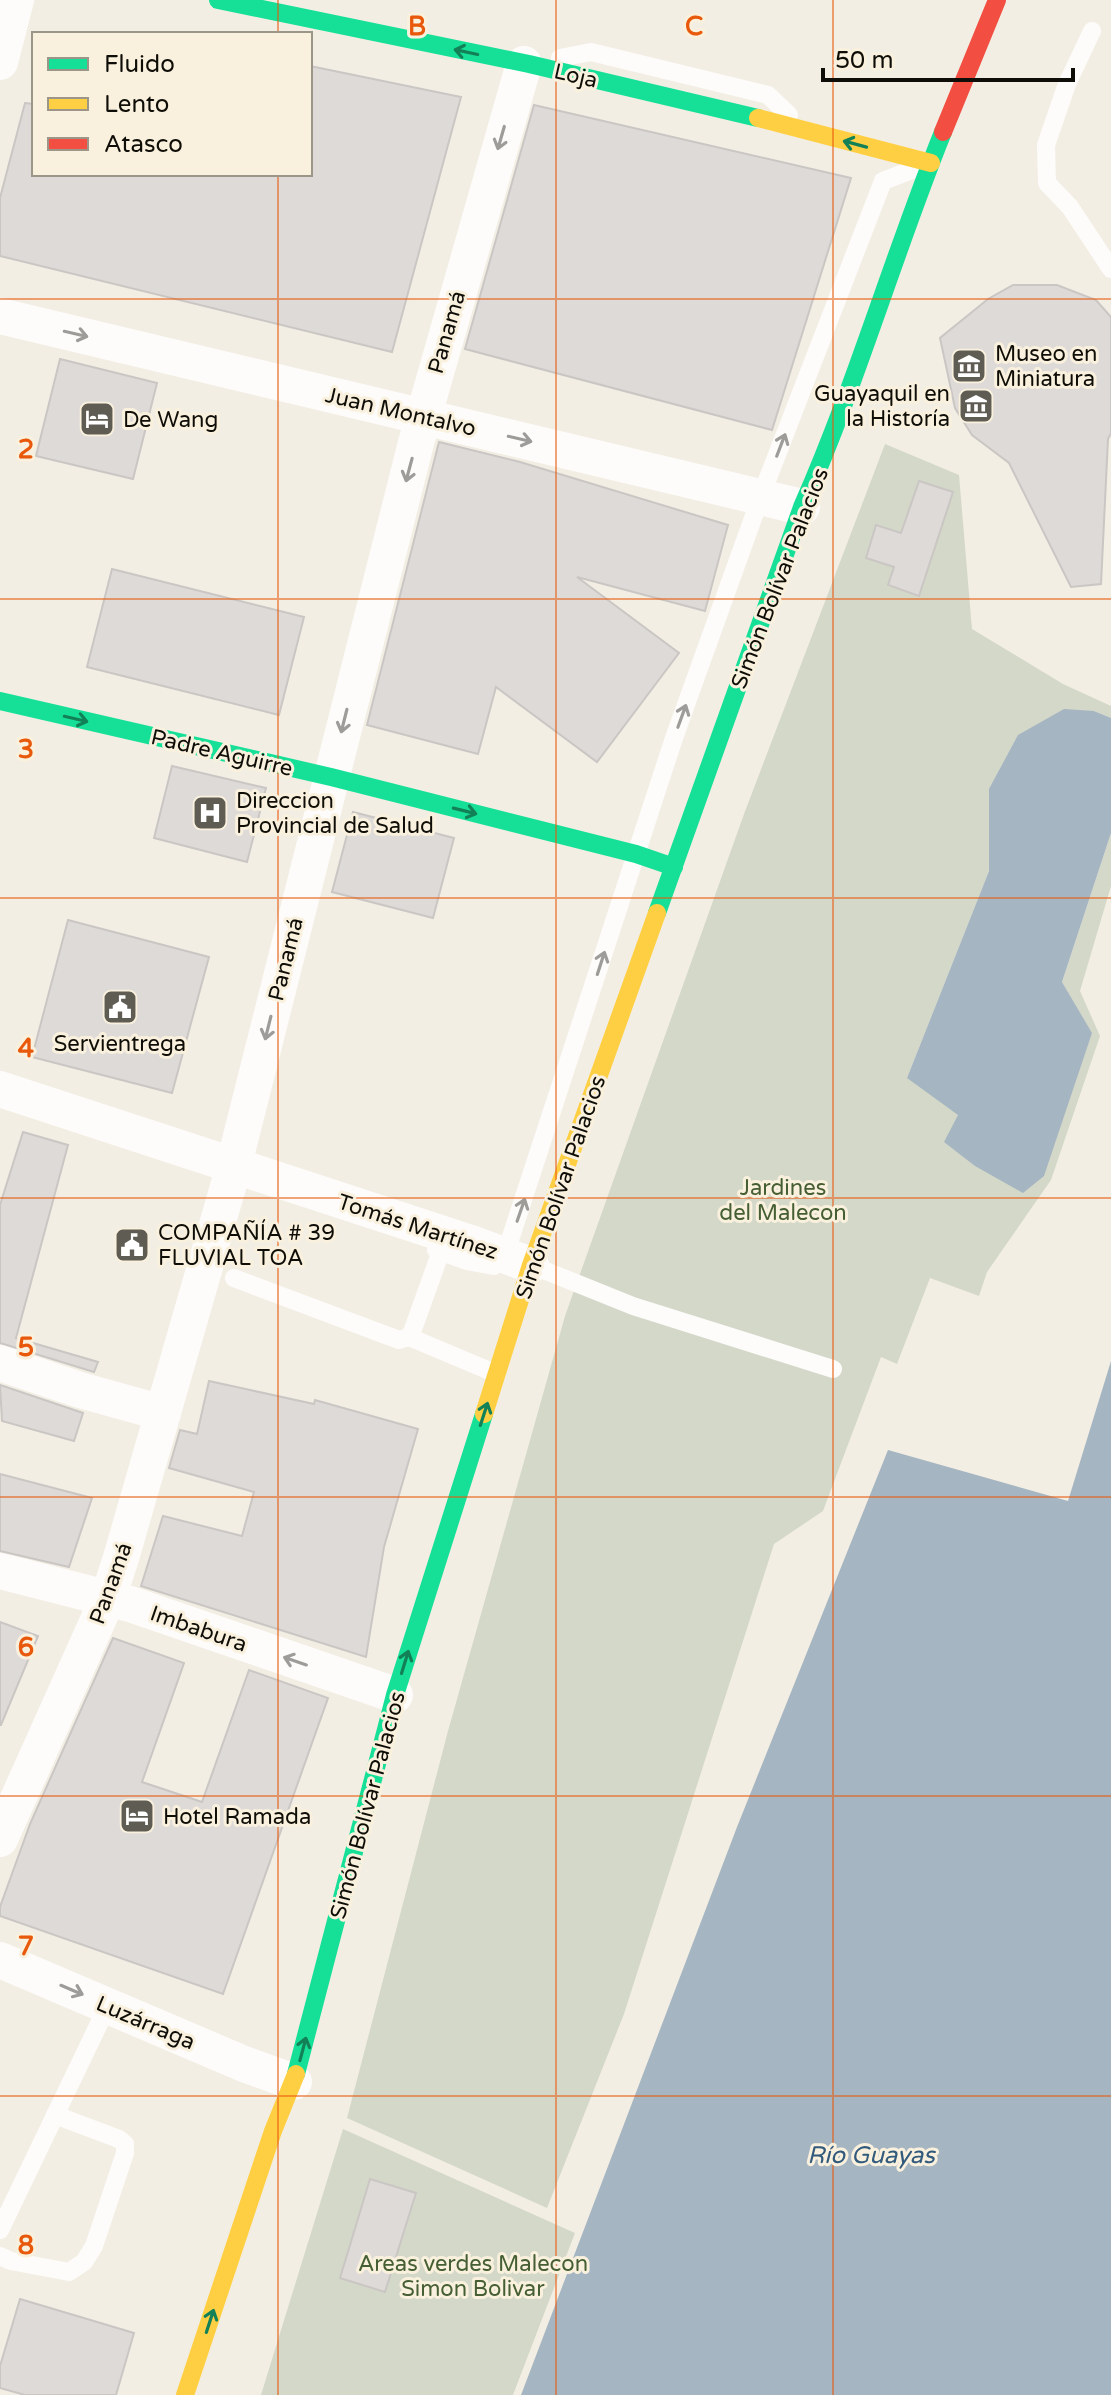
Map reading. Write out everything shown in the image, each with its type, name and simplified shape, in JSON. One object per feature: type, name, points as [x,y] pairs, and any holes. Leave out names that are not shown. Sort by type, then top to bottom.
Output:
[{"type":"main road","name":"Loja","points":[[218,0],[526,64],[807,130],[931,163]]},
{"type":"main road","name":"Simón Bolívar Palacios","points":[[185,2395],[273,2131],[294,2082],[395,1695],[497,1374],[518,1260],[674,867],[802,507],[827,451],[911,211],[997,0]]},
{"type":"main road","name":"Padre Aguirre","points":[[0,701],[331,777],[636,854],[674,867]]},
{"type":"street","points":[[0,62],[16,0]]},
{"type":"street","name":"Panamá","points":[[0,1839],[108,1598],[163,1413],[232,1173],[424,417],[526,64]]},
{"type":"street","name":"Juan Montalvo","points":[[0,316],[802,507]]},
{"type":"street","name":"Tomás Martínez","points":[[0,1089],[232,1173],[518,1260]]},
{"type":"street","points":[[0,1363],[163,1413]]},
{"type":"street","name":"Imbabura","points":[[0,1571],[108,1598],[395,1695]]},
{"type":"street","name":"Luzárraga","points":[[0,1960],[244,2064],[294,2082]]},
{"type":"lane","points":[[1092,31],[1067,84],[1046,145],[1047,183],[1070,207],[1111,269]]},
{"type":"lane","points":[[526,64],[591,52],[768,95],[807,130]]},
{"type":"lane","points":[[0,1107],[232,1173],[467,1261],[494,1266],[518,1260],[636,854],[761,496],[883,181],[931,163]]},
{"type":"lane","points":[[409,1337],[441,1251]]},
{"type":"lane","name":"Tomás Martínez","points":[[518,1260],[633,1306],[833,1369]]},
{"type":"lane","points":[[234,1278],[399,1340],[409,1337],[497,1374]]},
{"type":"lane","points":[[0,2230],[108,2005]]},
{"type":"lane","points":[[0,2256],[69,2272],[84,2262],[94,2246],[125,2153],[125,2144],[55,2115]]},
{"type":"green space","name":"Jardines del Malecon","points":[[885,444],[959,475],[972,629],[1063,684],[1111,706],[1111,718],[1094,711],[989,789],[989,871],[907,1078],[1092,1034],[1062,982],[1111,833],[1111,886],[1080,991],[1100,1036],[1051,1180],[987,1272],[979,1296],[930,1278],[897,1364],[881,1357],[823,1511],[774,1544],[624,2014],[547,2208],[347,2118],[448,1731],[565,1316],[744,814]],"holes":[[[919,481],[953,492],[919,595],[888,586],[894,567],[866,557],[876,525],[901,533]]]},
{"type":"green space","name":"Areas verdes Malecon Simon Bolivar","points":[[343,2129],[575,2233],[513,2395],[261,2395]],"holes":[[[370,2179],[416,2193],[385,2291],[340,2277]]]},
{"type":"water","points":[[1064,709],[1094,711],[1111,718],[1111,833],[1062,982],[1092,1033],[1044,1176],[1023,1193],[975,1166],[944,1142],[958,1115],[907,1078],[989,871],[989,789],[1018,735]]},
{"type":"water","name":"Río Guayas","points":[[1111,1361],[1111,2395],[521,2395],[737,1827],[888,1450],[1068,1501]]},
{"type":"building","points":[[312,66],[461,97],[392,352],[0,256],[0,198],[25,103],[32,104],[32,176],[312,176]]},
{"type":"building","points":[[534,105],[851,178],[772,430],[465,349]]},
{"type":"building","points":[[1013,285],[1057,285],[1096,300],[1111,317],[1111,433],[1108,439],[1101,584],[1071,587],[1009,463],[972,435],[955,408],[940,338],[988,299]]},
{"type":"building","name":"De Wang","points":[[60,359],[157,383],[133,479],[36,456]]},
{"type":"building","points":[[439,442],[520,462],[728,525],[705,611],[577,577],[679,653],[597,762],[496,687],[478,754],[367,725]]},
{"type":"building","points":[[919,481],[953,492],[919,596],[888,585],[894,567],[866,558],[876,525],[901,533]]},
{"type":"building","points":[[112,569],[304,617],[279,715],[87,667]]},
{"type":"building","name":"Direccion Provincial de Salud","points":[[172,766],[266,788],[247,862],[154,838]]},
{"type":"building","points":[[353,812],[454,838],[433,918],[332,892]]},
{"type":"building","name":"Servientrega","points":[[68,920],[209,957],[172,1093],[32,1057]]},
{"type":"building","points":[[23,1132],[68,1145],[16,1338],[98,1362],[94,1372],[0,1343],[0,1205]]},
{"type":"building","points":[[209,1381],[314,1404],[315,1400],[418,1429],[384,1547],[366,1657],[141,1586],[163,1516],[242,1536],[254,1492],[169,1468],[180,1430],[197,1434]]},
{"type":"building","points":[[0,1385],[83,1413],[74,1441],[2,1421]]},
{"type":"building","points":[[0,1474],[92,1498],[69,1567],[0,1551]]},
{"type":"building","points":[[0,1622],[38,1636],[1,1725],[0,1725]]},
{"type":"building","name":"Hotel Ramada","points":[[113,1638],[184,1663],[142,1782],[202,1802],[249,1670],[328,1698],[223,1994],[0,1916],[0,1907],[30,1824]]},
{"type":"building","points":[[370,2179],[416,2193],[385,2292],[340,2278]]},
{"type":"building","points":[[20,2299],[134,2333],[116,2395],[25,2395],[0,2388],[0,2366]]},
{"type":"traffic: fast","points":[[218,0],[529,64],[758,118]]},
{"type":"traffic: fast","points":[[657,913],[802,507],[840,414],[943,132]]},
{"type":"traffic: fast","points":[[0,701],[331,777],[636,854],[674,867]]},
{"type":"traffic: fast","points":[[296,2074],[395,1695],[484,1414]]},
{"type":"traffic: slow","points":[[758,118],[931,163]]},
{"type":"traffic: slow","points":[[484,1414],[531,1265],[657,913]]},
{"type":"traffic: slow","points":[[185,2395],[273,2131],[296,2074]]},
{"type":"traffic: jam","points":[[943,132],[997,0]]},
{"type":"place","name":"Museo en Miniatura","points":[[969,366]]},
{"type":"place","name":"Guayaquil en la Historía","points":[[976,406]]},
{"type":"place","name":"De Wang","points":[[97,419]]},
{"type":"place","name":"Direccion Provincial de Salud","points":[[210,813]]},
{"type":"place","name":"Servientrega","points":[[120,1007]]},
{"type":"place","name":"COMPAÑÍA # 39 FLUVIAL TOA","points":[[132,1245]]},
{"type":"place","name":"Hotel Ramada","points":[[137,1816]]}]
